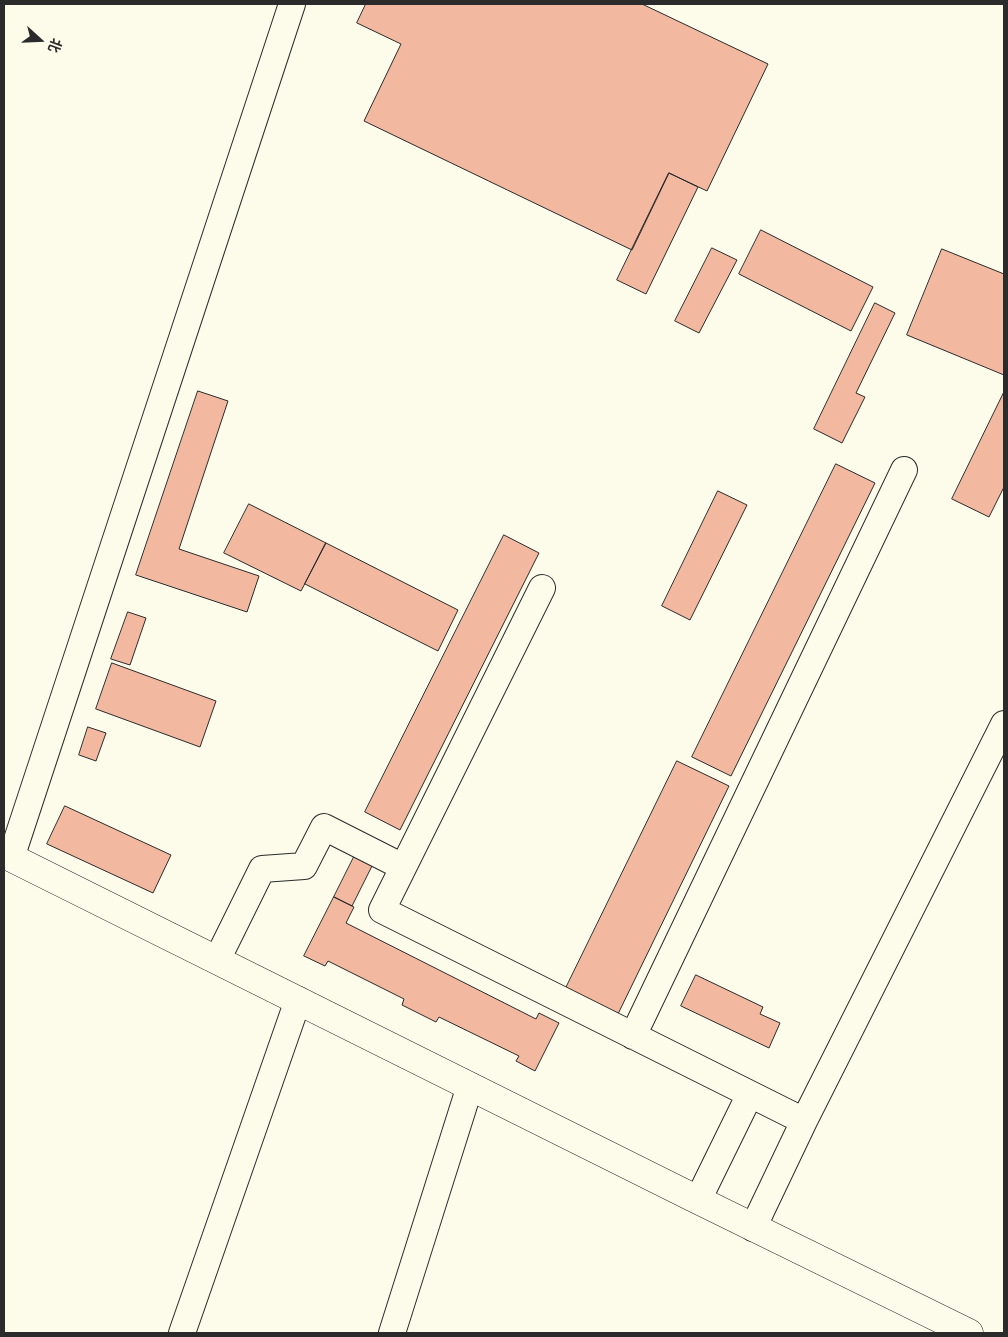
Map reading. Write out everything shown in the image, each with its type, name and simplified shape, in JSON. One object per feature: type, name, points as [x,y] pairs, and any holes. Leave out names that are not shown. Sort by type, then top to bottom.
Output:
[{"type":"main road","points":[[7,856],[753,1228],[969,1333]]},
{"type":"street","points":[[7,856],[292,4]]},
{"type":"street","points":[[633,1036],[904,470]]},
{"type":"street","points":[[542,588],[382,910],[804,1121]]},
{"type":"street","points":[[753,1228],[804,1121],[1004,724]]},
{"type":"street","points":[[217,960],[262,869],[304,866],[324,827],[403,867]]},
{"type":"street","points":[[182,1333],[298,1000]]},
{"type":"street","points":[[392,1333],[470,1086]]},
{"type":"street","points":[[698,1200],[750,1094]]},
{"type":"building","points":[[366,4],[642,4],[768,64],[707,191],[669,173],[632,250],[364,121],[401,44],[357,23]]},
{"type":"building","points":[[669,173],[698,187],[646,294],[617,280]]},
{"type":"building","points":[[761,230],[873,287],[851,331],[739,274]]},
{"type":"building","points":[[712,248],[737,260],[699,333],[675,321]]},
{"type":"building","points":[[942,249],[1004,274],[1004,375],[907,335]]},
{"type":"building","points":[[875,303],[895,313],[856,393],[865,397],[842,443],[814,429]]},
{"type":"building","points":[[198,391],[228,401],[179,549],[259,576],[247,612],[136,575]]},
{"type":"building","points":[[1004,392],[1004,487],[989,517],[952,499]]},
{"type":"building","points":[[836,464],[875,483],[731,776],[692,757]]},
{"type":"building","points":[[718,491],[747,505],[690,620],[662,606]]},
{"type":"building","points":[[249,504],[326,543],[301,591],[224,553]]},
{"type":"building","points":[[504,535],[539,553],[400,830],[365,812]]},
{"type":"building","points":[[326,543],[458,610],[438,651],[305,584]]},
{"type":"building","points":[[128,612],[146,618],[130,665],[111,659]]},
{"type":"building","points":[[112,663],[216,701],[200,747],[96,709]]},
{"type":"building","points":[[88,727],[106,733],[96,761],[79,755]]},
{"type":"building","points":[[677,761],[729,786],[617,1016],[565,990]]},
{"type":"building","points":[[65,806],[171,855],[153,893],[47,844]]},
{"type":"building","points":[[355,855],[373,864],[352,906],[334,897]]},
{"type":"building","points":[[334,897],[354,907],[346,923],[536,1019],[539,1013],[559,1023],[535,1071],[516,1061],[519,1056],[439,1017],[436,1022],[402,1005],[404,999],[328,961],[325,966],[304,956]]},
{"type":"building","points":[[696,975],[763,1007],[760,1014],[780,1023],[769,1048],[681,1006]]}]
